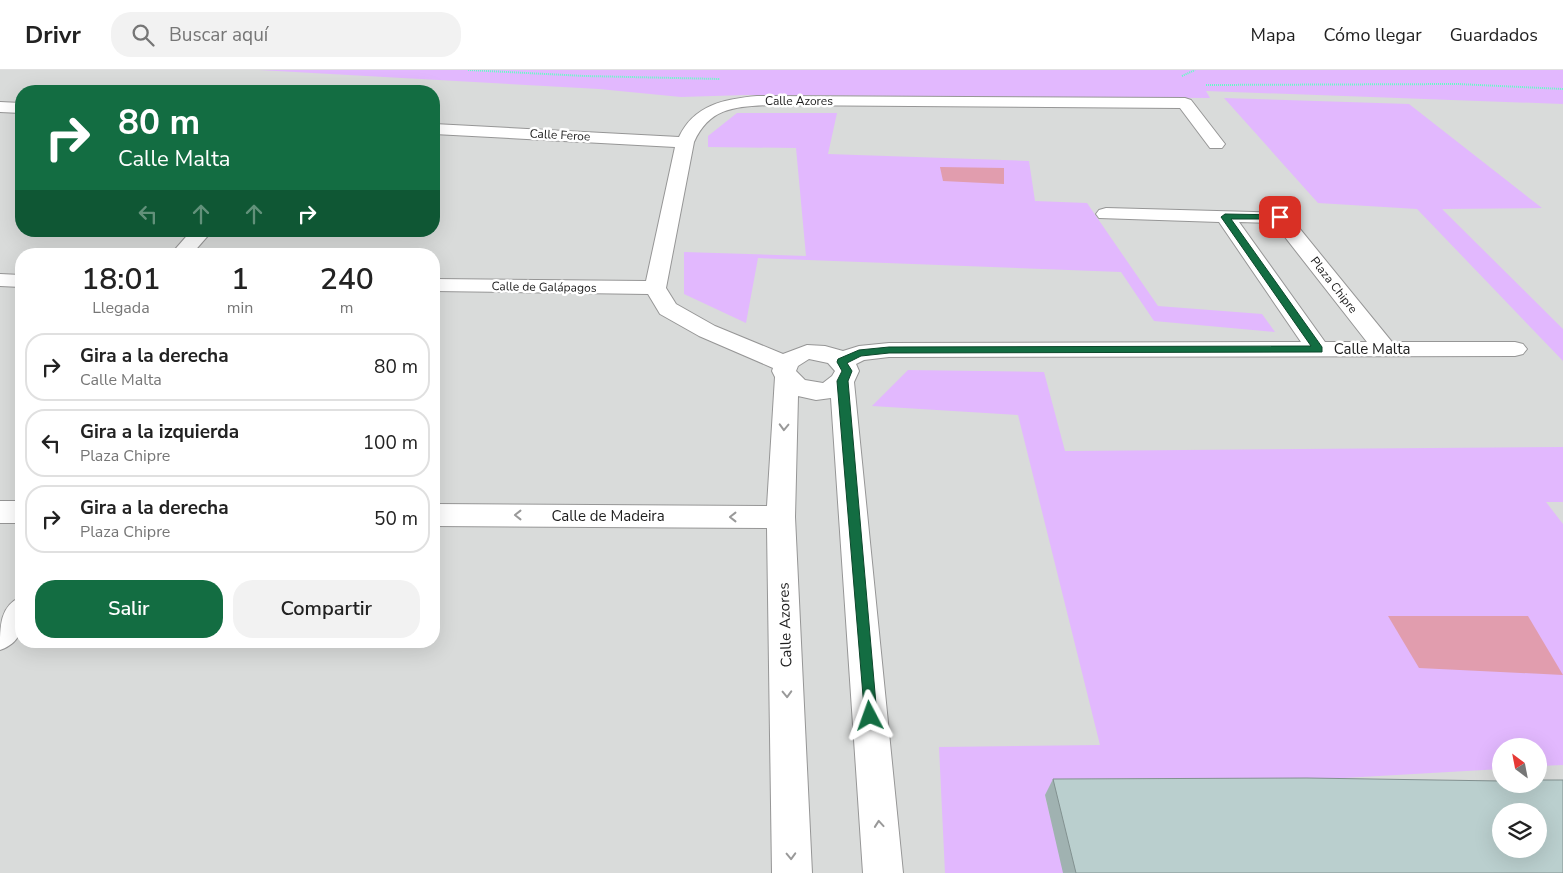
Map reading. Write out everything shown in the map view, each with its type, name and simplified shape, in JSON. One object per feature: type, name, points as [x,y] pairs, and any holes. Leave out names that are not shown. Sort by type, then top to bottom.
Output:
[{"type":"street","name":"Calle Azores","points":[[654,288],[690,127],[700,116],[709,111],[743,101],[1185,103],[1216,144]]},
{"type":"street","points":[[0,107],[15,108]]},
{"type":"street","name":"Calle Feroe","points":[[440,129],[686,142]]},
{"type":"street","name":"Plaza Chipre","points":[[1106,214],[1280,217],[1385,349]]},
{"type":"street","points":[[1225,217],[1318,349]]},
{"type":"street","points":[[186,248],[197,237]]},
{"type":"street","points":[[0,280],[15,281]]},
{"type":"street","name":"Calle de Galápagos","points":[[440,285],[654,288]]},
{"type":"street","points":[[654,288],[668,309],[786,371],[799,388],[818,392],[837,387],[842,371]]},
{"type":"street","name":"Calle Malta","points":[[842,371],[859,353],[889,350],[1515,349]]},
{"type":"street","points":[[786,371],[798,354],[807,352],[827,353],[842,371],[883,873]]},
{"type":"street","name":"Calle Azores","points":[[786,371],[782,517],[792,873]]},
{"type":"street","points":[[0,512],[15,512]]},
{"type":"street","name":"Calle de Madeira","points":[[440,515],[782,517]]},
{"type":"street","points":[[0,636],[15,617]]},
{"type":"shaded area","points":[[0,70],[597,70],[1563,100],[1563,873],[0,873]]},
{"type":"shaded area","points":[[259,70],[1563,70],[1563,104],[1206,91],[1210,98],[746,95],[681,97],[599,89]]},
{"type":"shaded area","points":[[1224,98],[1409,104],[1542,208],[1442,209],[1563,329],[1563,361],[1417,209],[1318,203]]},
{"type":"shaded area","points":[[737,113],[837,113],[828,154],[1029,161],[1035,201],[1087,203],[1158,306],[1262,314],[1275,332],[1154,321],[1121,272],[758,258],[746,323],[684,294],[684,252],[806,256],[796,148],[708,147],[708,136]]},
{"type":"shaded area","points":[[940,167],[1004,168],[1004,184],[943,181]]},
{"type":"shaded area","points":[[908,370],[1044,372],[1065,451],[1563,447],[1563,502],[1546,502],[1563,524],[1563,765],[1548,766],[1548,738],[1492,738],[1492,770],[1045,795],[1064,873],[945,873],[939,747],[1100,745],[1018,415],[872,406]]},
{"type":"shaded area","points":[[1388,616],[1528,616],[1563,675],[1419,668]]},
{"type":"building","points":[[1307,778],[1492,781],[1492,793],[1547,793],[1548,780],[1563,780],[1563,873],[1076,873],[1053,779]]},
{"type":"route","points":[[870,716],[842,381],[847,371],[842,362],[859,353],[889,350],[1318,349],[1225,217],[1280,217]]}]
